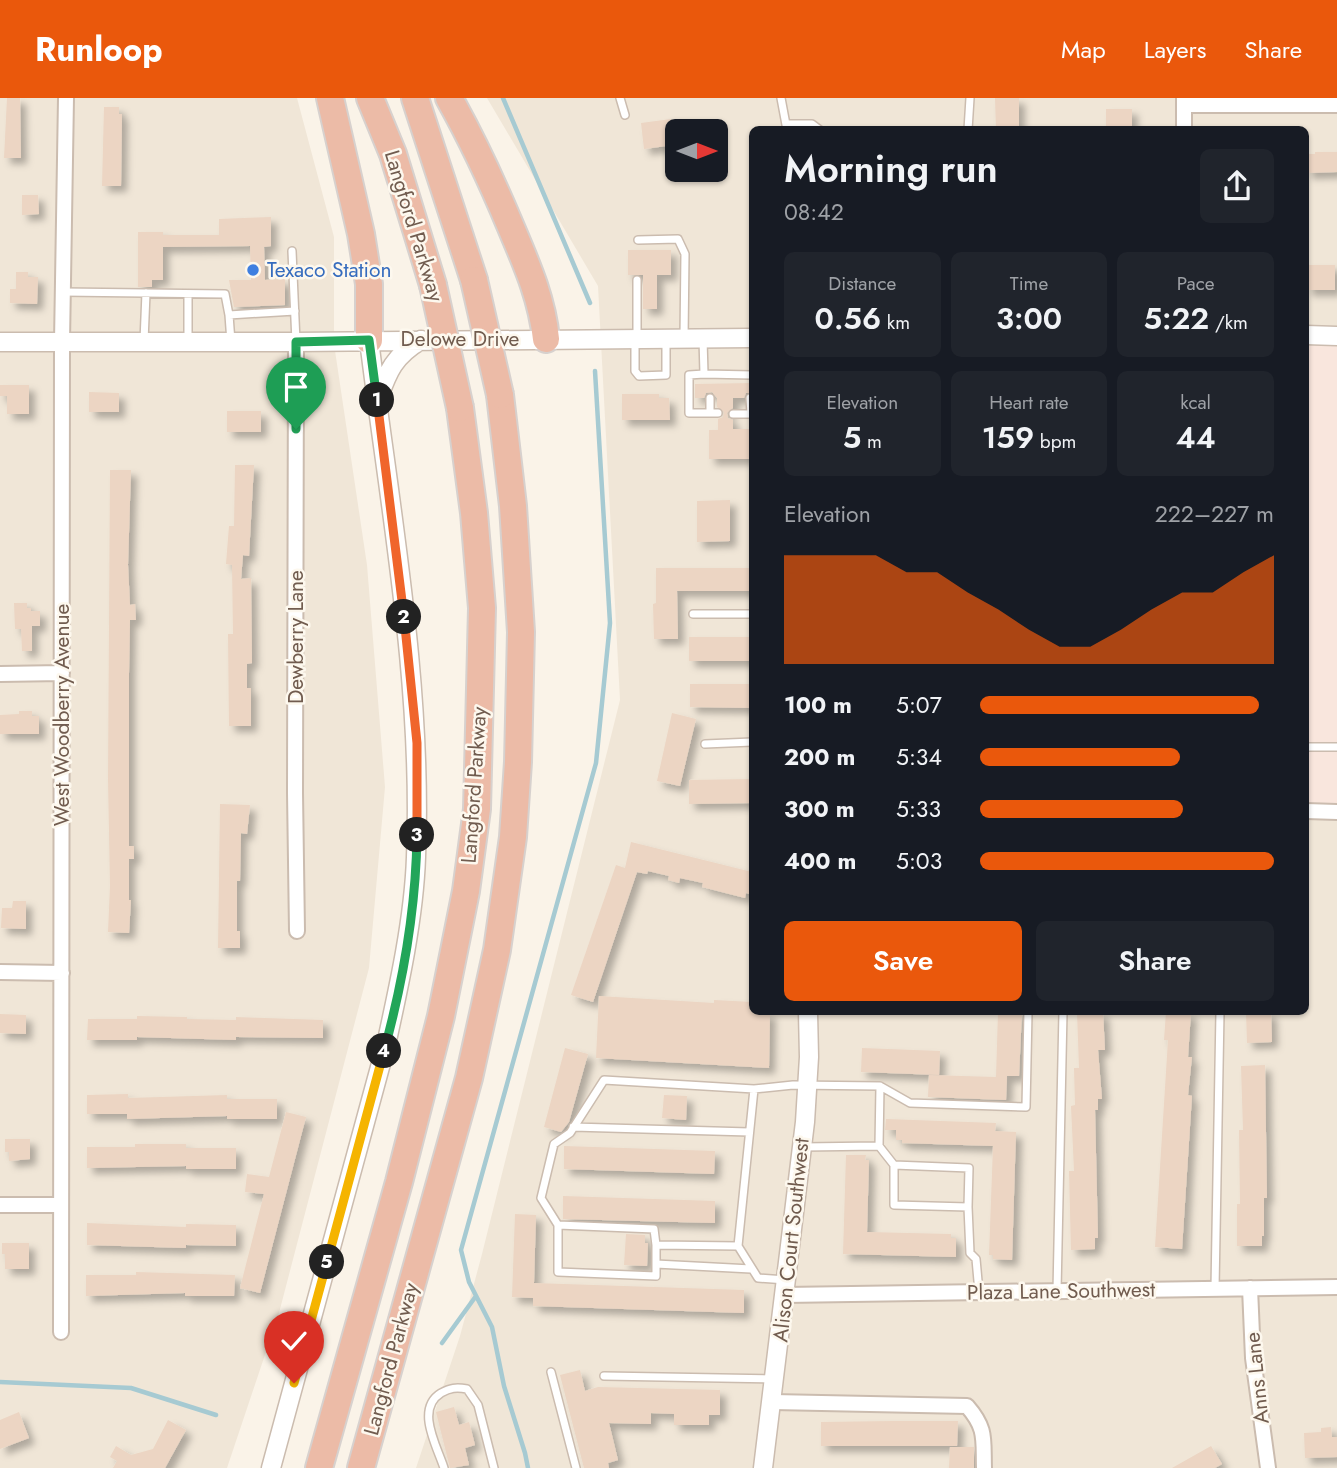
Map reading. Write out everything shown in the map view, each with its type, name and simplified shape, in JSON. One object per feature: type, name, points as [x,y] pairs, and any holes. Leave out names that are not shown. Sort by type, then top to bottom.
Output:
[{"type":"highway","points":[[330,98],[349,173],[369,284],[369,340]]},
{"type":"highway","name":"Langford Parkway","points":[[319,1468],[399,1182],[441,1016],[466,891],[477,809],[482,608],[474,513],[460,408],[433,285],[393,153],[370,98]]},
{"type":"highway","name":"Langford Parkway","points":[[361,1468],[468,1078],[497,950],[513,837],[521,632],[513,506],[500,395],[474,280],[415,98]]},
{"type":"highway","points":[[449,98],[496,191],[529,269],[543,314],[546,339]]},
{"type":"street","name":"West Woodberry Avenue","points":[[61,1332],[62,342],[66,98]]},
{"type":"street","points":[[1184,126],[1184,102],[1337,105]]},
{"type":"street","points":[[1309,335],[1337,336]]},
{"type":"street","name":"Delowe Drive","points":[[0,342],[749,338]]},
{"type":"street","points":[[271,1468],[386,1045],[402,974],[416,860],[417,743],[414,704],[369,340]]},
{"type":"street","points":[[377,402],[397,357],[421,340]]},
{"type":"street","name":"Dewberry Lane","points":[[296,342],[297,931]]},
{"type":"street","points":[[0,674],[62,673]]},
{"type":"street","points":[[1309,811],[1337,812]]},
{"type":"street","points":[[0,972],[62,973]]},
{"type":"street","name":"Alison Court Southwest","points":[[763,1468],[802,1147],[807,1085],[808,1015]]},
{"type":"street","points":[[0,1205],[61,1205]]},
{"type":"street","name":"Plaza Lane Southwest","points":[[786,1287],[979,1292],[1337,1287]]},
{"type":"street","name":"Anns Lane","points":[[1250,1288],[1253,1358],[1268,1468]]},
{"type":"street","points":[[773,1402],[967,1406],[980,1420],[984,1468]]},
{"type":"lane","points":[[620,98],[625,115]]},
{"type":"lane","points":[[781,98],[786,126]]},
{"type":"lane","points":[[968,126],[970,98]]},
{"type":"lane","points":[[795,126],[815,126]]},
{"type":"lane","points":[[636,279],[635,371],[639,376],[666,375],[675,338],[685,254],[678,239],[638,240]]},
{"type":"lane","points":[[292,251],[296,342]]},
{"type":"lane","points":[[63,292],[225,294],[231,342]]},
{"type":"lane","points":[[144,342],[146,293]]},
{"type":"lane","points":[[188,293],[188,342]]},
{"type":"lane","points":[[229,315],[295,311]]},
{"type":"lane","points":[[703,338],[709,384]]},
{"type":"lane","points":[[710,398],[714,413],[689,413],[689,375],[749,378]]},
{"type":"lane","points":[[725,375],[726,384]]},
{"type":"lane","points":[[733,414],[749,414]]},
{"type":"lane","points":[[693,614],[749,614]]},
{"type":"lane","points":[[705,744],[749,742]]},
{"type":"lane","points":[[1309,747],[1337,747]]},
{"type":"lane","points":[[558,1225],[653,1229],[656,1276],[558,1272],[558,1225],[541,1198],[554,1144],[570,1133],[604,1080],[754,1089],[807,1085],[880,1086],[910,1103],[1026,1107],[1028,1015]]},
{"type":"lane","points":[[1057,1291],[1063,1015]]},
{"type":"lane","points":[[1215,1289],[1220,1015]]},
{"type":"lane","points":[[880,1086],[879,1146],[894,1165],[894,1205],[968,1207]]},
{"type":"lane","points":[[754,1089],[738,1246],[758,1278],[786,1287]]},
{"type":"lane","points":[[573,1127],[749,1132]]},
{"type":"lane","points":[[802,1147],[879,1146]]},
{"type":"lane","points":[[894,1165],[969,1168],[970,1253],[976,1259],[979,1292]]},
{"type":"lane","points":[[656,1245],[738,1246]]},
{"type":"lane","points":[[656,1264],[751,1269]]},
{"type":"lane","points":[[551,1372],[576,1468]]},
{"type":"lane","points":[[604,1376],[775,1379]]},
{"type":"lane","points":[[444,1468],[428,1424],[430,1402],[438,1395],[458,1387],[467,1389],[478,1405],[494,1468]]},
{"type":"shaded area","points":[[0,98],[297,98],[334,237],[334,344],[367,565],[385,787],[369,968],[279,1313],[227,1468],[0,1468]]},
{"type":"shaded area","points":[[487,98],[1337,98],[1337,340],[1309,339],[1309,126],[749,126],[749,1015],[1309,1015],[1309,805],[1312,808],[1337,809],[1337,1468],[416,1468],[460,1336],[620,700],[598,286]]},
{"type":"shaded area","points":[[1309,339],[1337,340],[1337,809],[1312,808],[1309,805]]},
{"type":"building","points":[[7,98],[20,98],[21,158],[4,158]]},
{"type":"building","points":[[995,98],[1019,98],[1019,126],[996,126]]},
{"type":"building","points":[[104,107],[119,107],[119,114],[122,114],[121,186],[102,186]]},
{"type":"building","points":[[1106,109],[1132,109],[1132,126],[1106,126]]},
{"type":"building","points":[[665,120],[665,146],[644,149],[641,123]]},
{"type":"building","points":[[1337,152],[1337,172],[1309,173],[1309,154]]},
{"type":"building","points":[[22,195],[38,195],[39,214],[22,215]]},
{"type":"building","points":[[271,217],[271,246],[264,247],[265,280],[285,279],[285,305],[234,307],[229,280],[251,280],[250,246],[163,247],[163,280],[152,280],[152,287],[138,287],[138,232],[219,235],[219,219]]},
{"type":"building","points":[[628,250],[671,250],[671,275],[657,275],[657,309],[643,309],[643,275],[628,275]]},
{"type":"building","points":[[1309,265],[1335,265],[1335,290],[1309,290]]},
{"type":"building","points":[[16,272],[28,272],[28,277],[38,277],[37,304],[10,303],[10,289],[16,289]]},
{"type":"building","points":[[749,383],[749,393],[746,393],[744,398],[733,398],[733,408],[727,413],[728,418],[733,420],[733,429],[749,429],[749,459],[709,459],[709,430],[718,430],[718,419],[723,417],[724,412],[717,407],[717,398],[712,392],[706,393],[704,398],[695,398],[695,384]]},
{"type":"building","points":[[0,385],[29,385],[29,414],[7,414],[7,396],[0,396]]},
{"type":"building","points":[[89,392],[119,393],[119,412],[89,412]]},
{"type":"building","points":[[622,394],[659,394],[659,398],[669,398],[670,420],[622,420]]},
{"type":"building","points":[[227,411],[261,411],[261,432],[227,432]]},
{"type":"building","points":[[235,465],[254,465],[249,556],[243,555],[241,579],[251,578],[252,663],[247,664],[247,688],[251,688],[251,726],[229,726],[228,634],[233,634],[232,565],[226,564],[229,526],[234,526]]},
{"type":"building","points":[[110,470],[131,470],[128,565],[130,605],[135,604],[136,620],[130,620],[129,846],[134,846],[134,859],[129,859],[129,933],[108,932]]},
{"type":"building","points":[[730,500],[730,541],[697,542],[697,501]]},
{"type":"building","points":[[656,568],[749,568],[749,591],[677,591],[678,639],[654,639],[653,604],[656,603]]},
{"type":"building","points":[[14,603],[27,603],[27,608],[31,608],[31,611],[40,611],[40,626],[32,626],[32,651],[22,651],[21,629],[15,629]]},
{"type":"building","points":[[689,637],[749,637],[749,661],[689,661]]},
{"type":"building","points":[[690,684],[749,684],[749,708],[690,707]]},
{"type":"building","points":[[19,711],[32,711],[32,716],[39,716],[39,734],[0,734],[0,715],[19,714]]},
{"type":"building","points":[[672,713],[696,719],[680,786],[657,781]]},
{"type":"building","points":[[749,779],[749,803],[689,804],[689,780]]},
{"type":"building","points":[[220,804],[250,805],[247,834],[241,833],[240,881],[237,881],[237,931],[240,931],[240,948],[218,948]]},
{"type":"building","points":[[631,842],[749,871],[749,894],[746,893],[745,898],[702,887],[703,883],[680,878],[679,883],[668,880],[669,876],[648,871],[647,874],[637,872],[593,1002],[571,995],[616,865],[625,868]]},
{"type":"building","points":[[13,901],[26,901],[26,929],[1,928],[2,908],[12,908]]},
{"type":"building","points":[[599,996],[714,1003],[714,1000],[749,1002],[749,1015],[770,1015],[769,1068],[596,1058]]},
{"type":"building","points":[[0,1014],[26,1015],[26,1034],[0,1033]]},
{"type":"building","points":[[998,1015],[1022,1015],[1019,1076],[1007,1076],[1006,1100],[928,1097],[929,1075],[996,1077]]},
{"type":"building","points":[[1077,1015],[1103,1015],[1105,1050],[1098,1050],[1102,1099],[1098,1099],[1098,1110],[1095,1110],[1098,1238],[1095,1238],[1095,1249],[1071,1250],[1069,1171],[1074,1171],[1071,1106],[1075,1105],[1074,1068],[1079,1068]]},
{"type":"building","points":[[1166,1015],[1191,1015],[1188,1057],[1192,1057],[1188,1095],[1192,1096],[1182,1249],[1155,1247],[1168,1040],[1164,1040]]},
{"type":"building","points":[[1246,1015],[1271,1015],[1272,1042],[1247,1043]]},
{"type":"building","points":[[137,1016],[323,1020],[323,1038],[236,1037],[236,1040],[137,1037],[137,1040],[87,1040],[88,1019],[137,1019]]},
{"type":"building","points":[[565,1048],[588,1054],[569,1122],[561,1132],[544,1127]]},
{"type":"building","points":[[862,1048],[940,1051],[939,1075],[861,1072]]},
{"type":"building","points":[[1265,1065],[1267,1198],[1264,1198],[1264,1236],[1262,1246],[1237,1246],[1237,1204],[1240,1204],[1239,1130],[1243,1130],[1241,1066]]},
{"type":"building","points":[[128,1094],[128,1098],[227,1095],[227,1099],[277,1099],[277,1119],[227,1119],[227,1116],[127,1119],[127,1114],[87,1114],[87,1095]]},
{"type":"building","points":[[664,1095],[687,1096],[686,1120],[662,1118]]},
{"type":"building","points":[[286,1112],[306,1117],[260,1293],[240,1288],[264,1194],[245,1192],[247,1174],[269,1177]]},
{"type":"building","points":[[886,1119],[996,1123],[995,1131],[1016,1132],[1012,1260],[993,1259],[993,1255],[989,1255],[993,1146],[902,1143],[902,1140],[896,1140],[896,1130],[885,1130]]},
{"type":"building","points":[[5,1139],[30,1139],[30,1159],[9,1161],[9,1152],[5,1152]]},
{"type":"building","points":[[135,1144],[236,1148],[236,1169],[186,1169],[186,1166],[87,1168],[87,1147],[135,1147]]},
{"type":"building","points":[[564,1146],[715,1151],[714,1174],[564,1169]]},
{"type":"building","points":[[846,1155],[866,1155],[865,1160],[869,1160],[867,1232],[951,1234],[951,1238],[956,1238],[956,1257],[843,1254]]},
{"type":"building","points":[[563,1196],[715,1201],[715,1223],[563,1219]]},
{"type":"building","points":[[515,1214],[536,1215],[534,1283],[744,1290],[744,1313],[533,1306],[533,1298],[512,1297]]},
{"type":"building","points":[[87,1223],[186,1227],[186,1224],[236,1225],[236,1246],[186,1245],[186,1248],[87,1245]]},
{"type":"building","points":[[626,1234],[645,1235],[645,1243],[648,1243],[647,1266],[624,1265]]},
{"type":"building","points":[[2,1243],[29,1243],[29,1269],[5,1269]]},
{"type":"building","points":[[136,1272],[235,1275],[234,1296],[185,1296],[185,1293],[86,1296],[86,1275],[136,1275]]},
{"type":"building","points":[[580,1370],[585,1391],[598,1387],[720,1390],[720,1415],[709,1415],[709,1425],[674,1425],[674,1414],[651,1413],[651,1424],[609,1423],[618,1460],[608,1463],[609,1468],[584,1468],[560,1375]]},
{"type":"building","points":[[454,1407],[459,1425],[469,1422],[475,1445],[465,1448],[469,1465],[450,1468],[436,1412]]},
{"type":"building","points":[[19,1412],[29,1438],[0,1449],[0,1420]]},
{"type":"building","points":[[168,1420],[186,1430],[165,1468],[113,1468],[117,1461],[110,1457],[116,1446],[131,1455],[153,1449]]},
{"type":"building","points":[[958,1421],[957,1446],[821,1446],[821,1422]]},
{"type":"building","points":[[1331,1427],[1332,1437],[1337,1437],[1337,1457],[1305,1458],[1304,1433],[1321,1432],[1321,1428]]},
{"type":"building","points":[[1211,1446],[1222,1464],[1215,1468],[1172,1468]]},
{"type":"building","points":[[950,1447],[974,1447],[974,1468],[949,1468]]},
{"type":"waterway","points":[[503,98],[590,303]]},
{"type":"waterway","points":[[528,1468],[504,1386],[492,1327],[469,1282],[461,1250],[596,763],[610,623],[595,371]]},
{"type":"waterway","points":[[442,1343],[476,1296]]},
{"type":"waterway","points":[[0,1382],[131,1388],[216,1415]]},
{"type":"place","name":"Texaco Station","points":[[253,270]]},
{"type":"route","points":[[294,1383],[386,1045],[402,974],[416,860],[417,743],[412,678],[369,340],[296,342],[296,429]]}]
